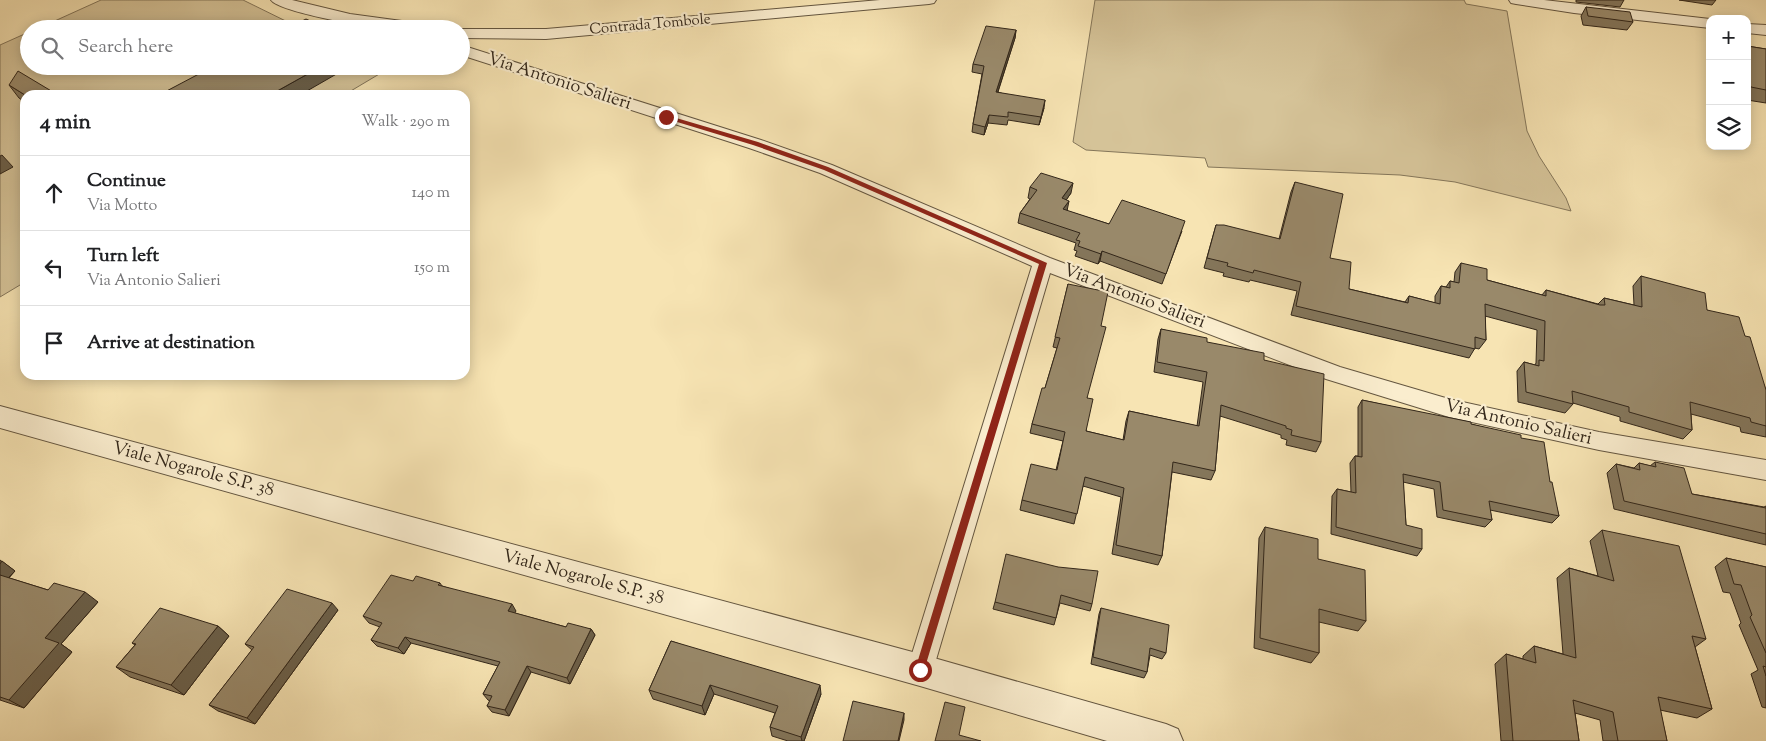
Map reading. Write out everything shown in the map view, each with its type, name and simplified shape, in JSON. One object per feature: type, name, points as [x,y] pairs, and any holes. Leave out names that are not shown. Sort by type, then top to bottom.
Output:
[{"type":"street","points":[[278,0],[303,9],[355,20]]},
{"type":"street","points":[[303,9],[317,0]]},
{"type":"street","name":"Contrada Tombole","points":[[470,33],[555,33],[929,0]]},
{"type":"street","points":[[1516,0],[1574,9],[1706,24]]},
{"type":"street","points":[[1751,28],[1766,30]]},
{"type":"street","name":"Via Antonio Salieri","points":[[470,53],[755,144],[826,169],[1043,263],[1334,373],[1449,408],[1599,441],[1766,470]]},
{"type":"street","points":[[920,670],[1043,263]]},
{"type":"street","name":"Viale Nogarole S.P. 38","points":[[0,417],[920,670],[1166,741]]},
{"type":"shaded area","points":[[101,0],[243,0],[284,20],[57,20]]},
{"type":"shaded area","points":[[1095,0],[1464,0],[1466,4],[1507,11],[1527,131],[1539,156],[1566,198],[1571,211],[1455,182],[1400,175],[1208,167],[1205,158],[1086,150],[1073,142]]},
{"type":"shaded area","points":[[20,36],[20,75],[378,75],[352,90],[20,90],[20,285],[0,297],[0,45]]},
{"type":"building","points":[[1586,7],[1630,12],[1633,22],[1588,16]]},
{"type":"building","points":[[986,26],[1016,30],[996,92],[1045,100],[1041,117],[1008,112],[1008,117],[989,115],[985,127],[973,124],[984,66],[973,64]]},
{"type":"building","points":[[1751,47],[1766,49],[1766,90],[1751,87]]},
{"type":"building","points":[[18,71],[20,75],[25,75],[50,90],[20,90],[20,92],[9,85]]},
{"type":"building","points":[[197,75],[306,75],[279,90],[168,90]]},
{"type":"building","points":[[1041,173],[1073,183],[1062,198],[1069,201],[1063,209],[1109,224],[1122,200],[1185,221],[1166,274],[1102,251],[1101,254],[1078,246],[1080,241],[1076,240],[1080,233],[1020,213],[1037,190],[1030,187]]},
{"type":"building","points":[[1295,182],[1343,194],[1330,258],[1351,262],[1349,289],[1408,303],[1409,296],[1440,304],[1441,286],[1450,288],[1450,281],[1459,283],[1461,263],[1487,269],[1487,280],[1546,296],[1546,290],[1600,305],[1605,305],[1604,298],[1642,307],[1641,276],[1705,293],[1707,310],[1739,317],[1745,336],[1750,337],[1766,390],[1766,426],[1751,422],[1750,418],[1690,402],[1692,430],[1629,412],[1629,407],[1572,391],[1573,404],[1526,392],[1524,362],[1539,366],[1539,360],[1544,361],[1545,321],[1485,304],[1486,340],[1475,337],[1475,349],[1296,306],[1301,282],[1254,270],[1253,273],[1227,266],[1228,263],[1207,258],[1216,225],[1224,225],[1280,239]]},
{"type":"building","points":[[1068,284],[1108,292],[1101,326],[1106,327],[1087,398],[1093,399],[1086,431],[1124,440],[1129,411],[1199,426],[1207,372],[1157,362],[1161,329],[1207,338],[1207,342],[1264,353],[1264,360],[1324,374],[1321,442],[1291,435],[1292,430],[1286,428],[1286,426],[1221,405],[1215,471],[1173,462],[1162,556],[1116,545],[1124,488],[1085,477],[1077,514],[1022,500],[1031,464],[1057,470],[1065,432],[1032,424],[1042,388],[1045,388],[1060,338],[1055,337]]},
{"type":"building","points":[[1362,400],[1471,422],[1471,424],[1521,435],[1521,438],[1544,442],[1550,482],[1552,482],[1559,516],[1489,501],[1492,520],[1443,510],[1440,482],[1403,474],[1406,525],[1422,529],[1422,549],[1336,527],[1337,489],[1356,493],[1355,456],[1362,457]]},
{"type":"building","points":[[1655,462],[1684,468],[1692,494],[1766,508],[1766,534],[1624,501],[1616,464],[1640,470],[1639,463],[1656,467]]},
{"type":"building","points":[[1265,527],[1318,539],[1318,559],[1365,570],[1366,621],[1319,609],[1319,653],[1260,638]]},
{"type":"building","points":[[1602,530],[1679,546],[1706,639],[1692,636],[1712,709],[1658,697],[1667,741],[1618,741],[1613,712],[1573,700],[1579,741],[1513,741],[1506,654],[1536,663],[1534,646],[1576,658],[1569,568],[1614,581]]},
{"type":"building","points":[[1006,554],[1058,567],[1098,571],[1092,604],[1061,595],[1056,618],[995,602]]},
{"type":"building","points":[[1726,558],[1766,567],[1766,653],[1750,617],[1752,615],[1741,585],[1734,584]]},
{"type":"building","points":[[0,575],[48,590],[54,583],[85,592],[45,638],[59,643],[9,700],[0,697]]},
{"type":"building","points":[[391,575],[413,581],[416,576],[440,583],[438,585],[512,604],[508,611],[566,627],[568,623],[591,629],[567,678],[527,666],[505,710],[487,706],[492,696],[483,694],[500,662],[405,637],[398,648],[371,640],[382,623],[363,616]]},
{"type":"building","points":[[287,589],[332,603],[247,718],[209,705],[254,647],[245,644]]},
{"type":"building","points":[[160,608],[218,626],[171,685],[116,667],[136,644],[132,643]]},
{"type":"building","points":[[1101,608],[1169,625],[1166,653],[1150,648],[1147,672],[1093,657]]},
{"type":"building","points":[[671,641],[820,685],[801,737],[770,727],[778,706],[710,685],[702,706],[649,690]]},
{"type":"building","points":[[853,701],[904,713],[898,741],[843,741]]},
{"type":"building","points":[[945,702],[965,707],[959,735],[981,741],[935,741]]},
{"type":"route","points":[[666,117],[755,144],[826,169],[1043,263],[920,670]]}]
